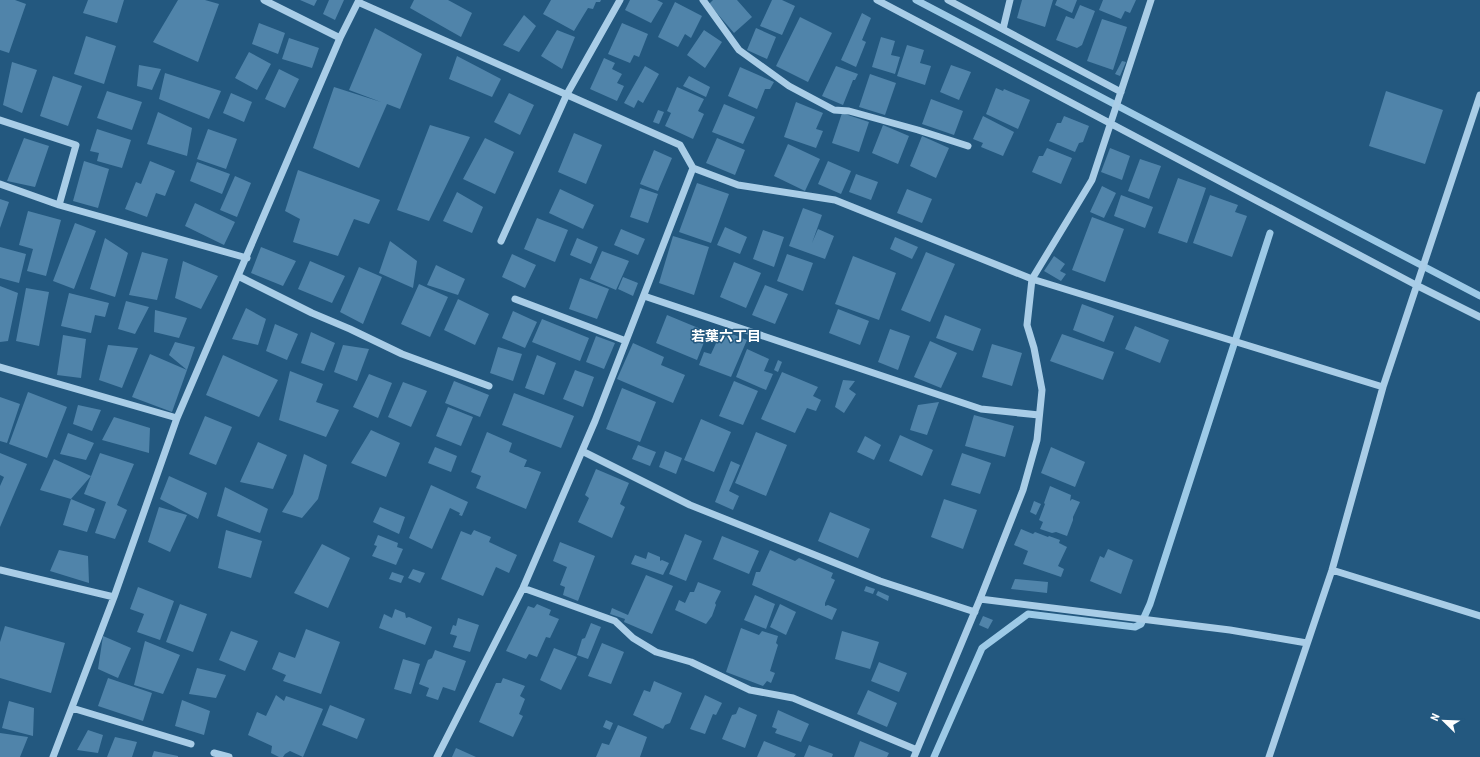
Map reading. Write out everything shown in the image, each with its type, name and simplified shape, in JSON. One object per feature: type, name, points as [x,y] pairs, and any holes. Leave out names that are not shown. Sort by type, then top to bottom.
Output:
[{"type":"street","points":[[264,0],[340,38]]},
{"type":"street","points":[[501,241],[567,94],[620,0]]},
{"type":"street","points":[[703,0],[739,50],[789,86],[834,110],[849,111],[918,130],[968,146]]},
{"type":"street","points":[[877,0],[1416,285],[1480,317]]},
{"type":"street","points":[[948,0],[1121,92]]},
{"type":"street","points":[[1003,28],[1010,0]]},
{"type":"street","points":[[523,588],[615,621],[633,638],[656,652],[691,662],[750,690],[793,698],[916,754],[975,612],[1023,490],[1037,440],[1042,390],[1034,348],[1027,325],[1032,279],[1092,180],[1151,0]]},
{"type":"street","points":[[52,757],[114,597],[177,418],[247,258],[340,38],[358,1],[680,144],[694,168],[738,185],[834,200],[1032,279],[1383,387]]},
{"type":"street","points":[[1269,757],[1332,570],[1383,387],[1480,95]]},
{"type":"street","points":[[0,120],[76,145],[58,205]]},
{"type":"street","points":[[437,757],[523,588],[582,451],[694,168]]},
{"type":"street","points":[[0,184],[58,205],[247,258]]},
{"type":"street","points":[[238,276],[312,313],[402,354],[489,386]]},
{"type":"street","points":[[644,296],[981,409],[1039,415]]},
{"type":"street","points":[[515,299],[626,341]]},
{"type":"street","points":[[0,367],[177,418]]},
{"type":"street","points":[[582,451],[705,511],[880,581],[975,612]]},
{"type":"street","points":[[0,570],[114,597]]},
{"type":"street","points":[[1332,570],[1480,616]]},
{"type":"street","points":[[980,599],[1230,630],[1307,643]]},
{"type":"street","points":[[72,708],[191,744]]},
{"type":"street","points":[[214,753],[229,757]]},
{"type":"building","points":[[0,0],[15,0],[26,4],[9,53],[0,50]]},
{"type":"building","points":[[88,0],[124,0],[117,23],[83,13]]},
{"type":"building","points":[[178,0],[205,0],[219,4],[198,62],[153,42]]},
{"type":"building","points":[[300,0],[317,0],[314,6]]},
{"type":"building","points":[[329,0],[344,0],[335,20],[323,14]]},
{"type":"building","points":[[414,0],[448,0],[472,13],[461,37],[410,8]]},
{"type":"building","points":[[551,0],[601,0],[600,2],[596,2],[593,9],[588,8],[574,31],[543,14]]},
{"type":"building","points":[[630,0],[657,0],[663,3],[651,23],[625,10]]},
{"type":"building","points":[[713,0],[737,0],[752,17],[734,33],[709,4]]},
{"type":"building","points":[[772,0],[782,0],[795,6],[782,35],[760,26]]},
{"type":"building","points":[[1022,0],[1053,0],[1045,27],[1017,18]]},
{"type":"building","points":[[1057,0],[1077,0],[1072,13],[1055,5]]},
{"type":"building","points":[[1103,0],[1136,0],[1130,13],[1125,11],[1121,19],[1099,10]]},
{"type":"building","points":[[675,2],[702,16],[691,38],[685,34],[678,47],[658,37]]},
{"type":"building","points":[[1080,5],[1095,11],[1082,45],[1077,48],[1056,40],[1066,16],[1074,19]]},
{"type":"building","points":[[862,13],[871,18],[862,40],[866,42],[856,67],[841,60]]},
{"type":"building","points":[[524,15],[536,26],[519,52],[503,45]]},
{"type":"building","points":[[800,17],[832,33],[808,82],[776,66]]},
{"type":"building","points":[[1102,19],[1127,27],[1113,70],[1087,61]]},
{"type":"building","points":[[259,23],[285,33],[278,54],[252,44]]},
{"type":"building","points":[[622,23],[648,34],[639,57],[634,55],[630,63],[608,54]]},
{"type":"building","points":[[375,28],[422,54],[400,109],[387,104],[359,168],[313,148],[334,87],[381,102],[349,90]]},
{"type":"building","points":[[756,28],[776,37],[767,59],[747,50]]},
{"type":"building","points":[[557,30],[575,37],[562,69],[541,56]]},
{"type":"building","points":[[704,30],[722,42],[705,68],[687,55]]},
{"type":"building","points":[[86,36],[116,46],[104,84],[74,74]]},
{"type":"building","points":[[881,37],[895,41],[891,55],[900,57],[895,74],[872,67]]},
{"type":"building","points":[[289,38],[319,48],[312,68],[282,59]]},
{"type":"building","points":[[907,45],[924,50],[920,63],[931,66],[925,85],[897,76]]},
{"type":"building","points":[[249,52],[271,64],[257,90],[235,78]]},
{"type":"building","points":[[457,56],[501,79],[492,97],[449,79]]},
{"type":"building","points":[[604,58],[615,63],[612,69],[622,74],[617,83],[624,86],[617,101],[590,89]]},
{"type":"building","points":[[1122,61],[1126,62],[1120,76],[1115,74]]},
{"type":"building","points":[[12,62],[37,70],[22,113],[3,105]]},
{"type":"building","points":[[139,65],[161,69],[152,90],[137,86]]},
{"type":"building","points":[[951,65],[971,72],[959,100],[940,92]]},
{"type":"building","points":[[645,66],[659,74],[643,103],[638,100],[634,108],[624,103]]},
{"type":"building","points":[[836,66],[858,74],[855,80],[853,80],[843,105],[822,96]]},
{"type":"building","points":[[740,67],[774,82],[770,89],[765,89],[757,109],[728,96]]},
{"type":"building","points":[[279,69],[299,79],[285,108],[265,99]]},
{"type":"building","points":[[165,73],[221,91],[209,119],[159,99]]},
{"type":"building","points":[[870,74],[896,83],[885,115],[859,107]]},
{"type":"building","points":[[53,76],[82,86],[68,126],[40,116]]},
{"type":"building","points":[[689,76],[710,87],[706,97],[683,86]]},
{"type":"building","points":[[677,87],[704,99],[698,111],[704,114],[693,139],[665,126],[671,113],[667,111]]},
{"type":"building","points":[[996,88],[1003,91],[1004,89],[1030,100],[1018,129],[986,114]]},
{"type":"building","points":[[107,91],[142,102],[132,130],[97,118]]},
{"type":"building","points":[[1386,91],[1443,110],[1425,164],[1369,146]]},
{"type":"building","points":[[231,93],[252,102],[244,122],[223,113]]},
{"type":"building","points":[[509,93],[534,105],[520,135],[494,122]]},
{"type":"building","points":[[931,99],[963,111],[954,135],[922,124]]},
{"type":"building","points":[[796,102],[823,113],[816,129],[823,131],[816,148],[784,137]]},
{"type":"building","points":[[724,104],[755,117],[743,144],[712,132]]},
{"type":"building","points":[[658,110],[664,112],[659,124],[653,122]]},
{"type":"building","points":[[158,112],[192,128],[187,156],[147,144]]},
{"type":"building","points":[[842,113],[869,122],[859,152],[832,143]]},
{"type":"building","points":[[983,116],[1014,132],[1003,156],[981,147],[983,143],[973,139]]},
{"type":"building","points":[[1064,116],[1089,126],[1083,142],[1079,143],[1075,152],[1049,141],[1057,123],[1061,123]]},
{"type":"building","points":[[430,125],[470,137],[429,221],[397,210]]},
{"type":"building","points":[[883,125],[909,136],[898,164],[872,153]]},
{"type":"building","points":[[97,129],[131,140],[122,168],[97,161],[99,153],[90,151]]},
{"type":"building","points":[[208,129],[237,139],[226,169],[197,159]]},
{"type":"building","points":[[574,133],[602,145],[586,184],[558,172]]},
{"type":"building","points":[[922,136],[949,148],[936,178],[910,166]]},
{"type":"building","points":[[24,138],[49,146],[35,187],[7,181]]},
{"type":"building","points":[[485,138],[514,152],[495,194],[463,179]]},
{"type":"building","points":[[717,138],[745,150],[735,175],[706,163]]},
{"type":"building","points":[[788,144],[820,159],[805,191],[774,176]]},
{"type":"building","points":[[1047,148],[1072,158],[1061,184],[1032,172],[1039,156],[1043,156]]},
{"type":"building","points":[[1110,148],[1130,156],[1122,180],[1101,172]]},
{"type":"building","points":[[654,150],[672,158],[658,191],[640,184]]},
{"type":"building","points":[[1140,159],[1161,166],[1149,199],[1128,191]]},
{"type":"building","points":[[84,161],[109,169],[98,208],[73,201]]},
{"type":"building","points":[[150,161],[175,171],[165,196],[156,193],[147,217],[125,209],[136,182],[141,184]]},
{"type":"building","points":[[828,161],[851,171],[841,194],[818,184]]},
{"type":"building","points":[[197,162],[230,174],[222,194],[190,181]]},
{"type":"building","points":[[298,170],[380,200],[369,224],[354,219],[338,256],[293,242],[300,219],[285,211]]},
{"type":"building","points":[[856,174],[878,182],[871,200],[849,192]]},
{"type":"building","points":[[235,176],[251,183],[237,217],[220,210]]},
{"type":"building","points":[[1178,178],[1206,188],[1187,243],[1158,233]]},
{"type":"building","points":[[697,183],[729,194],[711,243],[679,232]]},
{"type":"building","points":[[1102,186],[1116,193],[1104,218],[1090,212]]},
{"type":"building","points":[[640,188],[658,194],[648,223],[630,217]]},
{"type":"building","points":[[560,189],[594,205],[583,229],[549,213]]},
{"type":"building","points":[[907,189],[932,199],[922,223],[897,213]]},
{"type":"building","points":[[457,192],[483,207],[472,233],[443,221]]},
{"type":"building","points":[[1121,195],[1153,207],[1145,228],[1114,216]]},
{"type":"building","points":[[1210,195],[1238,205],[1235,212],[1247,216],[1232,257],[1193,243]]},
{"type":"building","points":[[0,199],[9,202],[0,228]]},
{"type":"building","points":[[195,203],[235,222],[224,245],[185,226]]},
{"type":"building","points":[[803,208],[822,215],[812,243],[818,229],[834,236],[825,259],[789,246]]},
{"type":"building","points":[[28,211],[61,220],[46,276],[27,271],[33,249],[19,245]]},
{"type":"building","points":[[1092,217],[1124,229],[1105,282],[1072,270]]},
{"type":"building","points":[[537,218],[568,230],[555,262],[524,249]]},
{"type":"building","points":[[75,223],[96,231],[74,289],[53,281]]},
{"type":"building","points":[[725,227],[747,237],[740,254],[717,245]]},
{"type":"building","points":[[621,229],[645,239],[638,255],[614,245]]},
{"type":"building","points":[[763,230],[784,237],[774,267],[753,259]]},
{"type":"building","points":[[673,236],[709,247],[694,295],[659,283]]},
{"type":"building","points":[[895,237],[918,247],[912,259],[890,249]]},
{"type":"building","points":[[105,238],[128,253],[115,297],[90,289]]},
{"type":"building","points":[[577,238],[598,247],[591,264],[570,255]]},
{"type":"building","points":[[390,241],[417,261],[413,288],[379,273]]},
{"type":"building","points":[[0,247],[26,254],[19,283],[0,278]]},
{"type":"building","points":[[261,247],[296,261],[283,286],[251,273]]},
{"type":"building","points":[[602,251],[629,261],[616,290],[590,279]]},
{"type":"building","points":[[142,252],[168,259],[157,300],[129,295]]},
{"type":"building","points":[[926,252],[955,264],[930,322],[901,310]]},
{"type":"building","points":[[512,254],[536,265],[525,288],[502,277]]},
{"type":"building","points":[[787,254],[813,263],[803,291],[777,281]]},
{"type":"building","points":[[853,256],[896,273],[879,320],[835,304]]},
{"type":"building","points":[[1054,256],[1065,264],[1060,271],[1066,274],[1061,281],[1044,271]]},
{"type":"building","points":[[183,261],[218,276],[201,309],[175,298]]},
{"type":"building","points":[[310,261],[345,276],[332,303],[298,289]]},
{"type":"building","points":[[734,262],[761,273],[746,308],[720,297]]},
{"type":"building","points":[[436,265],[465,279],[458,295],[427,285]]},
{"type":"building","points":[[359,267],[382,277],[363,324],[340,312]]},
{"type":"building","points":[[623,277],[638,283],[633,296],[618,289]]},
{"type":"building","points":[[580,278],[609,289],[597,319],[569,309]]},
{"type":"building","points":[[419,284],[448,297],[430,337],[401,324]]},
{"type":"building","points":[[765,285],[788,294],[775,324],[752,315]]},
{"type":"building","points":[[0,286],[18,293],[8,341],[0,342]]},
{"type":"building","points":[[26,288],[49,292],[39,346],[16,341]]},
{"type":"building","points":[[69,293],[109,303],[105,317],[95,315],[91,333],[61,326]]},
{"type":"building","points":[[458,299],[489,314],[475,345],[444,330]]},
{"type":"building","points":[[126,301],[149,307],[135,334],[118,329]]},
{"type":"building","points":[[1082,304],[1114,316],[1104,342],[1073,330]]},
{"type":"building","points":[[246,308],[266,319],[258,345],[232,339]]},
{"type":"building","points":[[838,309],[869,321],[860,345],[829,333]]},
{"type":"building","points":[[155,310],[187,318],[179,338],[154,332]]},
{"type":"building","points":[[513,311],[537,322],[525,348],[502,338]]},
{"type":"building","points":[[667,315],[708,332],[697,360],[656,343]]},
{"type":"building","points":[[945,315],[981,329],[973,351],[936,338]]},
{"type":"building","points":[[542,319],[589,338],[580,361],[532,342]]},
{"type":"building","points":[[275,324],[298,334],[287,360],[266,351]]},
{"type":"building","points":[[1135,326],[1169,340],[1160,363],[1125,349]]},
{"type":"building","points":[[890,329],[910,336],[898,370],[878,362]]},
{"type":"building","points":[[722,330],[747,340],[731,377],[699,365],[704,352],[711,354]]},
{"type":"building","points":[[311,332],[335,343],[324,371],[301,363]]},
{"type":"building","points":[[1062,334],[1114,352],[1103,380],[1050,361]]},
{"type":"building","points":[[63,335],[86,339],[81,378],[57,375]]},
{"type":"building","points":[[596,336],[615,343],[604,369],[586,362]]},
{"type":"building","points":[[930,341],[957,353],[941,388],[914,377]]},
{"type":"building","points":[[175,342],[195,347],[187,370],[169,355]]},
{"type":"building","points":[[633,343],[664,357],[661,365],[685,375],[673,403],[617,379]]},
{"type":"building","points":[[992,344],[1022,353],[1012,386],[982,377]]},
{"type":"building","points":[[108,345],[138,348],[122,388],[99,380]]},
{"type":"building","points":[[343,345],[369,349],[357,381],[334,372]]},
{"type":"building","points":[[498,347],[522,354],[513,381],[490,373]]},
{"type":"building","points":[[747,349],[769,359],[764,371],[773,374],[766,390],[736,377]]},
{"type":"building","points":[[150,354],[187,370],[172,412],[132,397]]},
{"type":"building","points":[[223,355],[278,380],[259,417],[206,395]]},
{"type":"building","points":[[537,355],[556,363],[544,395],[525,388]]},
{"type":"building","points":[[778,360],[782,362],[778,372],[774,370]]},
{"type":"building","points":[[575,370],[594,377],[583,407],[563,399]]},
{"type":"building","points":[[290,371],[323,384],[316,402],[339,410],[326,437],[279,420]]},
{"type":"building","points":[[782,372],[818,387],[813,396],[821,400],[816,411],[807,408],[795,433],[761,419]]},
{"type":"building","points":[[369,374],[392,383],[378,418],[353,407]]},
{"type":"building","points":[[843,380],[855,381],[849,389],[856,394],[844,413],[835,407]]},
{"type":"building","points":[[454,381],[489,395],[480,417],[445,403]]},
{"type":"building","points":[[734,381],[758,391],[743,425],[719,416]]},
{"type":"building","points":[[403,382],[427,391],[411,427],[388,417]]},
{"type":"building","points":[[622,388],[656,402],[640,442],[606,429]]},
{"type":"building","points":[[28,392],[67,407],[47,458],[9,444]]},
{"type":"building","points":[[514,393],[574,416],[561,448],[502,425]]},
{"type":"building","points":[[0,397],[20,404],[7,443],[0,441]]},
{"type":"building","points":[[939,402],[927,435],[910,430],[918,405]]},
{"type":"building","points":[[78,405],[101,410],[92,431],[73,424]]},
{"type":"building","points":[[448,407],[473,417],[461,446],[436,436]]},
{"type":"building","points":[[974,415],[1014,426],[1005,457],[965,446]]},
{"type":"building","points":[[205,416],[232,427],[216,465],[189,454]]},
{"type":"building","points":[[114,417],[150,428],[149,453],[102,440]]},
{"type":"building","points":[[701,419],[731,432],[714,472],[684,460]]},
{"type":"building","points":[[371,430],[400,443],[386,477],[351,463]]},
{"type":"building","points":[[487,432],[512,443],[509,452],[527,460],[524,467],[541,472],[526,509],[476,488],[481,476],[471,472]]},
{"type":"building","points":[[756,432],[787,445],[766,496],[735,483]]},
{"type":"building","points":[[68,433],[94,443],[86,460],[60,454]]},
{"type":"building","points":[[900,435],[933,450],[922,476],[889,461]]},
{"type":"building","points":[[865,436],[881,445],[874,460],[857,452]]},
{"type":"building","points":[[258,442],[287,455],[273,489],[240,482]]},
{"type":"building","points":[[638,445],[656,452],[650,466],[632,459]]},
{"type":"building","points":[[435,447],[457,456],[451,472],[428,463]]},
{"type":"building","points":[[1051,447],[1085,462],[1075,487],[1041,473]]},
{"type":"building","points":[[665,451],[682,458],[676,474],[659,467]]},
{"type":"building","points":[[0,453],[27,464],[0,527],[0,486],[4,477],[0,475]]},
{"type":"building","points":[[100,453],[134,464],[117,505],[127,510],[115,539],[95,533],[106,502],[84,494]]},
{"type":"building","points":[[962,453],[991,463],[980,494],[951,485]]},
{"type":"building","points":[[304,454],[327,465],[318,499],[302,518],[282,512],[293,494]]},
{"type":"building","points":[[54,459],[91,476],[71,499],[40,490]]},
{"type":"building","points":[[731,461],[740,465],[729,491],[739,496],[733,510],[715,502]]},
{"type":"building","points":[[596,469],[629,483],[620,504],[625,507],[612,538],[578,522],[589,498],[585,495]]},
{"type":"building","points":[[169,476],[207,493],[198,519],[160,499]]},
{"type":"building","points":[[431,485],[468,502],[462,516],[459,515],[460,513],[450,508],[432,549],[409,538]]},
{"type":"building","points":[[1050,486],[1071,495],[1070,501],[1072,499],[1080,502],[1067,536],[1040,529],[1043,522],[1039,520]]},
{"type":"building","points":[[225,487],[268,509],[260,533],[217,516]]},
{"type":"building","points":[[71,499],[95,509],[87,532],[63,525]]},
{"type":"building","points":[[944,499],[977,510],[963,549],[931,537]]},
{"type":"building","points":[[1034,501],[1041,504],[1036,515],[1030,512]]},
{"type":"building","points":[[159,507],[187,515],[170,552],[148,542]]},
{"type":"building","points":[[380,507],[405,517],[399,534],[373,522]]},
{"type":"building","points":[[830,512],[870,529],[858,558],[818,541]]},
{"type":"building","points":[[1021,529],[1033,534],[1035,532],[1060,540],[1059,543],[1067,547],[1058,566],[1064,569],[1061,577],[1023,564],[1028,551],[1014,545]]},
{"type":"building","points":[[226,530],[262,541],[251,578],[218,568]]},
{"type":"building","points":[[474,530],[491,537],[489,542],[517,555],[509,573],[496,567],[483,596],[441,579],[461,531],[471,535]]},
{"type":"building","points":[[685,534],[702,541],[686,581],[669,574]]},
{"type":"building","points":[[378,535],[398,543],[397,547],[403,549],[396,565],[372,556],[377,546],[374,545]]},
{"type":"building","points":[[722,536],[759,551],[749,574],[713,559]]},
{"type":"building","points":[[560,542],[595,556],[578,601],[563,595],[565,587],[560,585],[567,567],[553,561]]},
{"type":"building","points":[[322,544],[350,558],[328,608],[294,593]]},
{"type":"building","points":[[1108,549],[1133,560],[1121,594],[1090,581],[1100,556],[1104,558]]},
{"type":"building","points":[[59,550],[88,556],[89,583],[50,571]]},
{"type":"building","points":[[770,550],[795,561],[799,558],[833,573],[831,578],[835,580],[825,603],[825,606],[828,605],[837,609],[832,620],[752,585],[756,572],[760,572]]},
{"type":"building","points":[[648,552],[660,557],[660,561],[662,560],[669,563],[663,575],[631,564],[635,555],[646,559]]},
{"type":"building","points":[[413,569],[425,573],[420,583],[408,578]]},
{"type":"building","points":[[392,572],[404,576],[401,583],[389,579]]},
{"type":"building","points":[[646,575],[673,586],[652,634],[624,622],[625,619],[610,614],[612,608],[628,615]]},
{"type":"building","points":[[1015,579],[1048,582],[1047,593],[1011,589]]},
{"type":"building","points":[[698,582],[721,591],[715,603],[716,605],[712,616],[706,624],[675,610],[679,600],[685,603],[690,592],[694,592]]},
{"type":"building","points":[[866,586],[875,589],[873,594],[864,591]]},
{"type":"building","points":[[138,587],[174,601],[160,640],[137,632],[144,614],[130,609]]},
{"type":"building","points":[[878,591],[889,596],[888,601],[876,595]]},
{"type":"building","points":[[755,595],[775,604],[766,629],[744,620]]},
{"type":"building","points":[[180,604],[207,614],[193,652],[166,642]]},
{"type":"building","points":[[537,604],[551,610],[549,615],[559,619],[550,638],[546,637],[537,657],[529,654],[526,659],[506,651],[528,606],[534,608]]},
{"type":"building","points":[[780,604],[796,612],[786,635],[770,627]]},
{"type":"building","points":[[395,609],[405,613],[406,618],[409,617],[432,627],[425,645],[379,628],[384,614],[392,618]]},
{"type":"building","points":[[983,616],[993,620],[988,629],[979,625]]},
{"type":"building","points":[[458,618],[479,625],[470,652],[453,647],[457,636],[450,634],[453,625],[456,626]]},
{"type":"building","points":[[591,623],[601,627],[588,659],[577,655],[582,639],[585,638]]},
{"type":"building","points":[[5,626],[65,643],[51,693],[0,678],[0,642]]},
{"type":"building","points":[[741,628],[759,635],[762,631],[778,636],[776,643],[778,645],[770,671],[775,673],[771,683],[767,681],[763,686],[726,672]]},
{"type":"building","points":[[306,629],[340,642],[321,694],[283,681],[286,675],[272,669],[279,652],[295,658]]},
{"type":"building","points":[[231,631],[258,641],[245,671],[219,660]]},
{"type":"building","points":[[842,631],[879,642],[870,669],[835,659]]},
{"type":"building","points":[[103,636],[131,648],[118,678],[98,669]]},
{"type":"building","points":[[145,641],[180,655],[163,694],[134,685]]},
{"type":"building","points":[[602,643],[624,652],[611,684],[588,676]]},
{"type":"building","points":[[554,648],[577,657],[561,690],[540,680]]},
{"type":"building","points":[[435,650],[466,661],[455,691],[443,687],[438,700],[426,696],[429,688],[419,684],[428,660],[432,658]]},
{"type":"building","points":[[403,659],[420,664],[411,694],[394,689]]},
{"type":"building","points":[[879,662],[907,673],[899,692],[871,681]]},
{"type":"building","points":[[197,668],[226,675],[216,698],[189,694]]},
{"type":"building","points":[[108,678],[152,693],[143,721],[98,706]]},
{"type":"building","points":[[503,678],[525,686],[520,696],[525,699],[519,714],[523,716],[513,737],[479,722],[496,683],[501,683]]},
{"type":"building","points":[[654,681],[682,693],[670,723],[665,725],[663,729],[633,715],[644,690],[650,692]]},
{"type":"building","points":[[868,690],[897,703],[887,727],[857,714]]},
{"type":"building","points":[[276,695],[284,701],[286,696],[323,709],[303,757],[290,751],[283,757],[279,757],[271,753],[272,746],[248,735],[257,712],[266,716]]},
{"type":"building","points":[[705,695],[722,703],[716,715],[713,714],[705,734],[690,729]]},
{"type":"building","points":[[182,700],[210,711],[204,735],[175,726]]},
{"type":"building","points":[[9,701],[34,708],[33,736],[2,728]]},
{"type":"building","points":[[330,705],[365,719],[357,739],[322,725]]},
{"type":"building","points":[[739,707],[757,715],[745,748],[722,739],[732,715],[736,714]]},
{"type":"building","points":[[778,710],[809,724],[801,742],[775,733],[777,729],[772,727]]},
{"type":"building","points":[[606,720],[613,723],[610,730],[603,727]]},
{"type":"building","points":[[618,725],[647,737],[640,757],[596,757],[602,743],[609,745]]},
{"type":"building","points":[[88,730],[103,735],[98,753],[77,750]]},
{"type":"building","points":[[0,733],[28,737],[20,757],[0,757]]},
{"type":"building","points":[[115,737],[137,742],[132,757],[107,757]]},
{"type":"building","points":[[764,741],[796,754],[794,757],[757,757]]},
{"type":"building","points":[[860,741],[889,753],[887,757],[854,757]]},
{"type":"building","points":[[809,745],[833,754],[832,757],[804,757]]},
{"type":"building","points":[[456,748],[476,757],[452,757]]},
{"type":"building","points":[[154,751],[178,756],[178,757],[152,757]]},
{"type":"waterway","points":[[916,0],[1480,296]]},
{"type":"waterway","points":[[934,757],[982,648],[1028,614],[1135,627],[1141,624],[1150,604],[1270,233]]},
{"type":"district","name":"若葉六丁目","points":[[726,336]]}]
